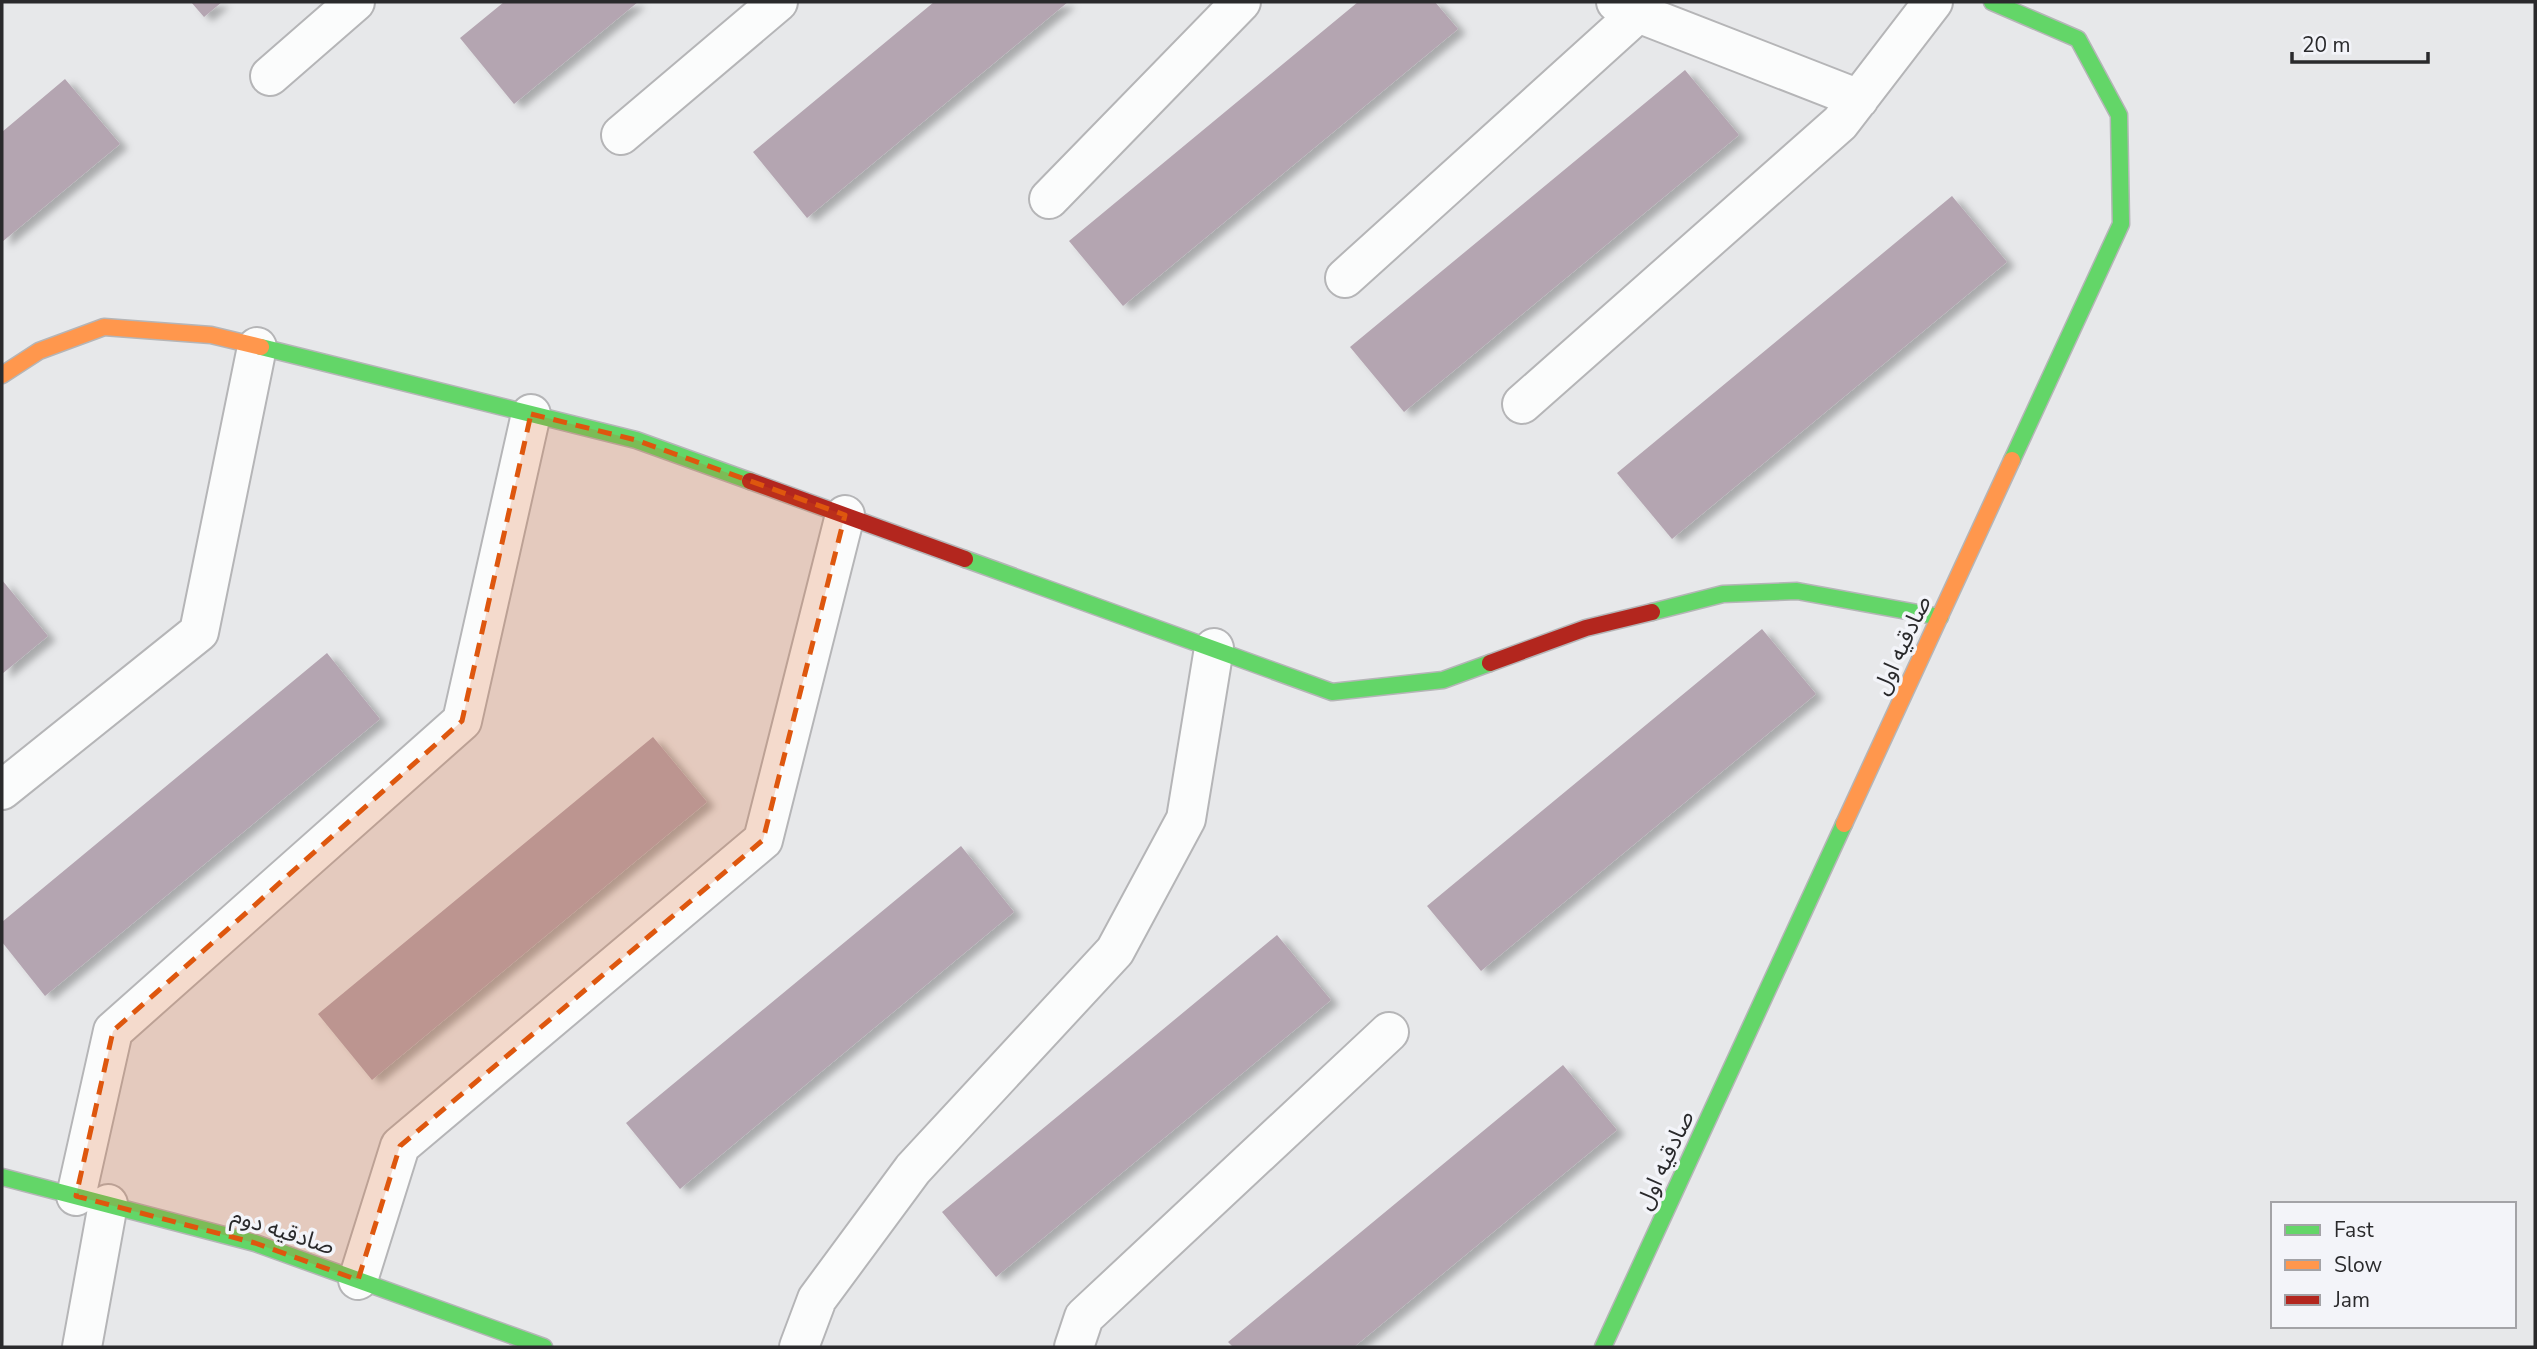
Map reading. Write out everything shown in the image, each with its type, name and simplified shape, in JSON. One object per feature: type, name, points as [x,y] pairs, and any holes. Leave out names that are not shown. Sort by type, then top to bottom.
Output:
[{"type":"street","points":[[270,76],[355,2]]},
{"type":"street","points":[[621,135],[778,2]]},
{"type":"street","points":[[1049,199],[1241,2]]},
{"type":"street","points":[[1522,404],[1840,123],[1933,2]]},
{"type":"street","name":"صادقیه اول","points":[[1604,1347],[2121,224],[2119,115],[2078,38],[1992,2]]},
{"type":"street","points":[[1345,278],[1627,7],[1859,99]]},
{"type":"street","points":[[2,375],[39,351],[104,327],[211,335],[636,440],[1332,692],[1443,680],[1586,628],[1723,594],[1797,591],[1940,617]]},
{"type":"street","points":[[2,790],[199,632],[257,347]]},
{"type":"street","points":[[82,1347],[92,1200],[113,1031],[462,721],[531,414]]},
{"type":"street","points":[[358,1280],[400,1146],[763,840],[845,515]]},
{"type":"street","points":[[799,1347],[817,1299],[913,1169],[1115,951],[1186,819],[1214,648]]},
{"type":"street","points":[[1073,1347],[1084,1317],[1389,1032]]},
{"type":"street","name":"صادقیه دوم","points":[[2,1177],[255,1243],[544,1347]]},
{"type":"highlighted area","points":[[531,414],[636,440],[845,515],[763,840],[400,1146],[358,1280],[255,1243],[76,1196],[113,1031],[462,721]]},
{"type":"building","points":[[191,2],[222,2],[204,17]]},
{"type":"building","points":[[504,2],[638,2],[514,104],[460,38]]},
{"type":"building","points":[[934,2],[1068,2],[807,218],[753,152]]},
{"type":"building","points":[[1358,2],[1435,2],[1458,29],[1123,306],[1069,241]]},
{"type":"building","points":[[1685,70],[1739,135],[1404,412],[1350,347]]},
{"type":"building","points":[[65,79],[120,144],[2,242],[2,132]]},
{"type":"building","points":[[1952,196],[2007,262],[1672,539],[1617,473]]},
{"type":"building","points":[[2,580],[48,636],[2,674]]},
{"type":"building","points":[[1762,629],[1816,694],[1481,971],[1427,906]]},
{"type":"building","points":[[327,653],[380,719],[45,996],[2,942],[2,922]]},
{"type":"building","points":[[653,737],[707,802],[372,1080],[318,1014]]},
{"type":"building","points":[[961,846],[1014,912],[680,1189],[626,1123]]},
{"type":"building","points":[[1277,935],[1331,1000],[996,1277],[942,1212]]},
{"type":"building","points":[[1563,1065],[1617,1130],[1354,1347],[1233,1347],[1228,1342]]},
{"type":"traffic: fast","points":[[1992,2],[2078,39],[2119,115],[2121,224],[2012,460]]},
{"type":"traffic: fast","points":[[261,347],[636,440],[750,481]]},
{"type":"traffic: fast","points":[[965,559],[1332,692],[1443,680],[1490,663]]},
{"type":"traffic: fast","points":[[1652,612],[1723,594],[1797,591],[1940,617]]},
{"type":"traffic: fast","points":[[1603,1347],[1844,824]]},
{"type":"traffic: fast","points":[[2,1177],[255,1243],[544,1347]]},
{"type":"traffic: slow","points":[[2,375],[39,351],[104,327],[211,335],[261,347]]},
{"type":"traffic: slow","points":[[1844,824],[2012,460]]},
{"type":"traffic: jam","points":[[750,481],[965,559]]},
{"type":"traffic: jam","points":[[1490,663],[1586,628],[1652,612]]}]
